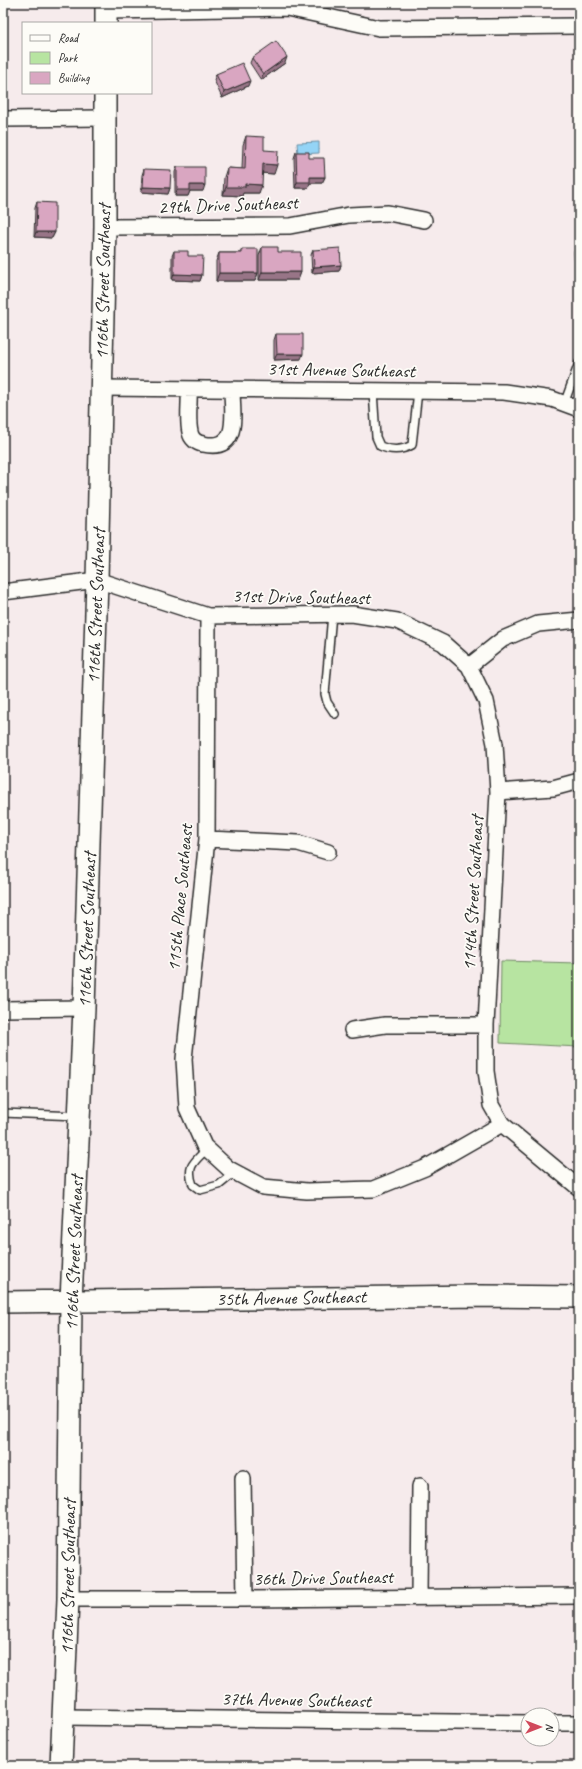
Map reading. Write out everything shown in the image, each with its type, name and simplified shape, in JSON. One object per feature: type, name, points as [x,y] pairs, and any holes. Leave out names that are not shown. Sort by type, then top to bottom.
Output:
[{"type":"street","points":[[106,12],[287,8],[379,28],[579,26]]},
{"type":"street","name":"116th Street Southeast","points":[[61,1766],[68,1599],[71,1301],[84,1008],[97,580],[105,227],[106,94]]},
{"type":"street","points":[[3,119],[105,118]]},
{"type":"street","name":"29th Drive Southeast","points":[[105,227],[290,226],[349,215],[388,213],[424,220]]},
{"type":"street","name":"31st Avenue Southeast","points":[[101,388],[504,392],[552,400],[579,409]]},
{"type":"street","points":[[190,389],[191,436],[196,442],[212,445],[224,443],[230,437],[232,427],[232,389]]},
{"type":"street","name":"31st Drive Southeast","points":[[3,592],[97,580],[208,616],[352,614],[397,621],[443,643],[469,666]]},
{"type":"street","name":"115th Place Southeast","points":[[208,616],[207,839],[184,1059],[187,1108],[204,1146],[232,1171],[263,1187],[307,1191],[373,1189],[425,1168],[502,1124]]},
{"type":"street","points":[[469,666],[503,639],[538,624],[579,620]]},
{"type":"street","name":"114th Street Southeast","points":[[469,666],[486,701],[495,744],[498,792],[486,1025],[486,1071],[491,1105],[502,1124]]},
{"type":"street","points":[[498,792],[553,788],[579,781]]},
{"type":"street","points":[[207,839],[298,843],[328,852]]},
{"type":"street","points":[[3,1009],[84,1008]]},
{"type":"street","points":[[352,1030],[385,1025],[486,1025]]},
{"type":"street","points":[[502,1124],[579,1188]]},
{"type":"street","name":"35th Avenue Southeast","points":[[3,1302],[480,1296],[579,1297]]},
{"type":"street","points":[[243,1478],[245,1599]]},
{"type":"street","points":[[419,1597],[420,1486]]},
{"type":"street","name":"36th Drive Southeast","points":[[68,1599],[579,1596]]},
{"type":"street","name":"37th Avenue Southeast","points":[[64,1717],[520,1723]]},
{"type":"street","points":[[560,1723],[579,1723]]},
{"type":"lane","points":[[564,404],[579,363]]},
{"type":"lane","points":[[373,391],[376,436],[380,446],[388,450],[398,450],[412,445],[418,391]]},
{"type":"lane","points":[[332,614],[325,694],[327,702],[335,714]]},
{"type":"lane","points":[[3,1113],[80,1116]]},
{"type":"lane","points":[[207,1149],[191,1164],[189,1175],[193,1185],[200,1190],[219,1185],[232,1171]]},
{"type":"green space","points":[[501,961],[579,963],[579,1047],[500,1043]]},
{"type":"water","points":[[319,142],[319,153],[298,154],[297,143]]},
{"type":"building","points":[[276,41],[287,57],[263,74],[252,58]]},
{"type":"building","points":[[242,63],[250,81],[224,92],[216,74]]},
{"type":"building","points":[[246,136],[264,137],[264,150],[278,151],[277,165],[263,164],[262,185],[245,184],[245,187],[226,187],[227,168],[245,169]]},
{"type":"building","points":[[296,152],[309,152],[309,158],[324,158],[325,177],[310,177],[310,182],[297,182]]},
{"type":"building","points":[[177,167],[205,167],[205,185],[190,185],[190,190],[177,190]]},
{"type":"building","points":[[144,169],[171,170],[170,188],[143,187]]},
{"type":"building","points":[[37,202],[55,203],[55,232],[36,232]]},
{"type":"building","points":[[576,246],[579,246],[579,265],[577,265]]},
{"type":"building","points":[[262,247],[278,247],[278,252],[301,252],[301,272],[262,272]]},
{"type":"building","points":[[340,248],[341,265],[314,267],[313,250]]},
{"type":"building","points":[[242,249],[258,249],[258,273],[219,273],[219,253],[242,253]]},
{"type":"building","points":[[174,251],[188,251],[188,256],[203,256],[202,275],[174,274]]},
{"type":"building","points":[[276,334],[303,334],[303,354],[277,354]]}]
